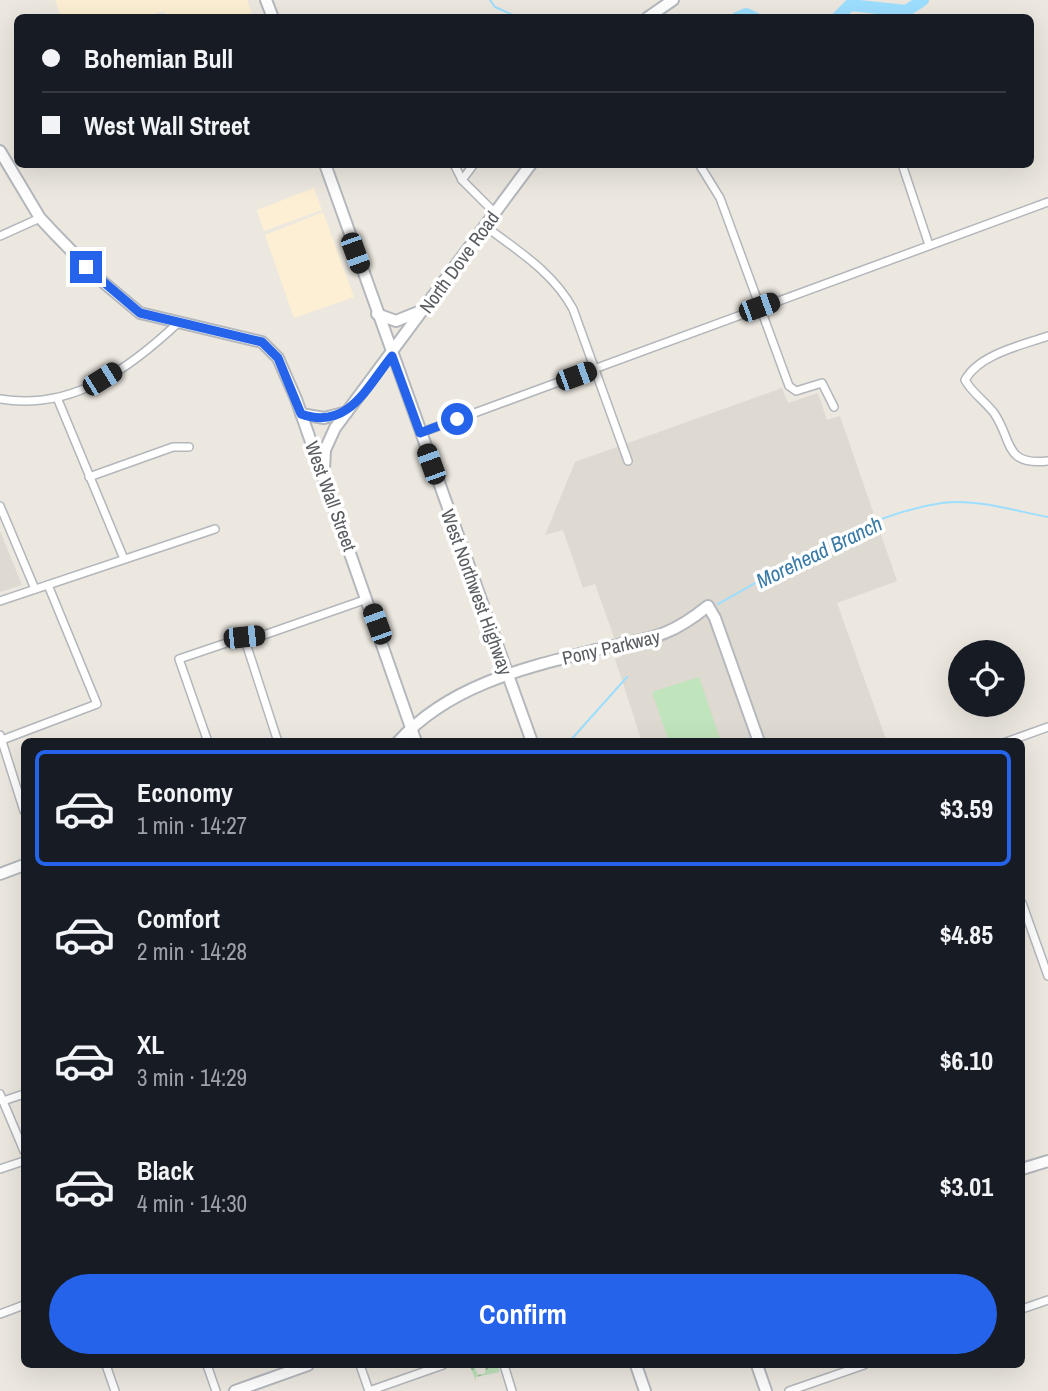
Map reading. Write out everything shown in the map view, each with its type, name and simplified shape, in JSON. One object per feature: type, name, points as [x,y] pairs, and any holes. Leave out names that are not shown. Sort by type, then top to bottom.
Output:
[{"type":"street","points":[[653,14],[673,0]]},
{"type":"street","name":"West Wall Street","points":[[0,151],[40,218],[97,277],[140,313],[262,342],[278,358],[368,599],[415,738]]},
{"type":"street","name":"West Northwest Highway","points":[[326,168],[390,358],[420,433],[531,738]]},
{"type":"street","points":[[456,168],[475,197],[495,213]]},
{"type":"street","points":[[462,180],[471,168]]},
{"type":"street","name":"North Dove Road","points":[[324,479],[325,450],[349,410],[528,168]]},
{"type":"street","points":[[701,168],[720,198],[789,386],[796,391],[822,383],[834,407]]},
{"type":"street","points":[[903,168],[929,245]]},
{"type":"street","points":[[420,433],[1048,202]]},
{"type":"street","points":[[0,236],[40,218]]},
{"type":"street","points":[[485,226],[551,276],[562,289],[596,368],[628,461]]},
{"type":"street","points":[[377,314],[396,321],[424,310]]},
{"type":"street","points":[[0,399],[33,403],[58,400],[85,390],[119,369],[178,321]]},
{"type":"street","points":[[1048,336],[995,356],[977,366],[965,380],[992,411],[1007,446],[1030,462],[1048,461]]},
{"type":"street","points":[[58,400],[124,559]]},
{"type":"street","points":[[301,414],[324,418],[342,415],[349,410]]},
{"type":"street","points":[[89,477],[173,447],[189,447]]},
{"type":"street","points":[[0,506],[35,589]]},
{"type":"street","points":[[0,601],[215,529]]},
{"type":"street","points":[[21,801],[1,737],[97,704],[48,584]]},
{"type":"street","points":[[207,738],[179,659],[244,637],[261,636],[368,599]]},
{"type":"street","name":"Pony Parkway","points":[[402,738],[412,727],[458,696],[507,675],[552,661],[671,633],[708,606],[715,618],[758,738]]},
{"type":"street","points":[[244,637],[277,738]]},
{"type":"street","points":[[1017,738],[1048,727]]},
{"type":"street","points":[[0,874],[21,866]]},
{"type":"street","points":[[1025,910],[1044,952],[1048,976]]},
{"type":"street","points":[[21,1095],[2,1098],[21,1144]]},
{"type":"street","points":[[1025,1168],[1048,1161]]},
{"type":"street","points":[[0,1169],[21,1162]]},
{"type":"street","points":[[1025,1308],[1048,1300]]},
{"type":"street","points":[[0,1314],[21,1306]]},
{"type":"street","points":[[107,1368],[115,1391]]},
{"type":"street","points":[[208,1368],[216,1391]]},
{"type":"street","points":[[234,1391],[258,1387],[301,1368]]},
{"type":"street","points":[[361,1368],[369,1391],[434,1368]]},
{"type":"street","points":[[505,1368],[512,1391]]},
{"type":"street","points":[[637,1368],[645,1391]]},
{"type":"street","points":[[758,1368],[766,1391]]},
{"type":"street","points":[[789,1391],[855,1368]]},
{"type":"shaded area","points":[[55,0],[247,0],[252,13],[165,14],[164,11],[154,14],[60,14]]},
{"type":"shaded area","points":[[314,188],[322,210],[264,231],[257,210]]},
{"type":"shaded area","points":[[323,212],[354,297],[294,318],[265,235]]},
{"type":"shaded area","points":[[782,388],[788,403],[818,393],[827,420],[840,416],[897,581],[837,603],[886,738],[641,738],[615,659],[621,657],[595,584],[583,588],[563,530],[545,535],[575,462]]},
{"type":"shaded area","points":[[0,531],[22,585],[0,592]]},
{"type":"green space","points":[[699,677],[720,738],[668,738],[652,692]]},
{"type":"green space","points":[[470,1368],[475,1368],[478,1375],[485,1373],[486,1368],[498,1368],[500,1372],[476,1377],[476,1381]]},
{"type":"waterway","points":[[490,0],[495,7],[511,14]]},
{"type":"waterway","points":[[841,14],[850,5],[906,11],[923,0]]},
{"type":"waterway","name":"Morehead Branch","points":[[718,604],[854,530],[912,509],[942,503],[968,502],[1048,517]]},
{"type":"waterway","name":"Morehead Branch","points":[[573,738],[627,677]]},
{"type":"route","points":[[86,267],[140,313],[262,342],[273,350],[278,358],[301,414],[313,418],[342,415],[364,393],[392,356],[420,433],[457,419]]}]
